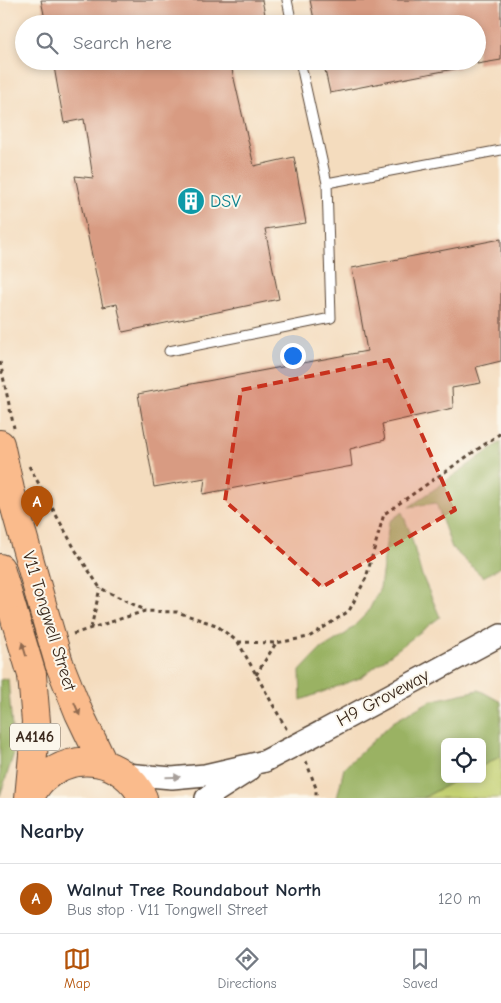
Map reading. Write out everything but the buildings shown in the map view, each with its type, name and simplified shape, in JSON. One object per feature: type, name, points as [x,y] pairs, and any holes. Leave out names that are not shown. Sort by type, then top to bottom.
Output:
[{"type":"highway","name":"V11 Tongwell Street","points":[[8,439],[10,490],[59,663],[79,713],[114,768]]},
{"type":"highway","name":"V11 Tongwell Street","points":[[0,568],[32,675],[36,722],[29,798]]},
{"type":"highway","name":"A4146","points":[[29,798],[42,780],[60,767],[81,761],[114,768],[138,788],[143,798]]},
{"type":"street","name":"H9 Groveway","points":[[206,798],[265,761],[501,636]]},
{"type":"street","name":"H9 Groveway","points":[[114,768],[172,778],[205,775],[265,761]]},
{"type":"lane","points":[[286,0],[290,15]]},
{"type":"lane","points":[[169,351],[331,318],[327,183],[302,70]]},
{"type":"lane","points":[[327,183],[501,150]]},
{"type":"path","points":[[0,362],[8,439]]},
{"type":"path","points":[[238,642],[276,643],[309,637],[349,611],[366,578],[384,514],[501,433]]},
{"type":"path","points":[[26,460],[50,506],[100,588],[145,611],[177,612],[216,626],[238,642],[291,736]]},
{"type":"path","points":[[91,628],[100,588]]},
{"type":"path","points":[[255,675],[276,643]]},
{"type":"path","points":[[305,759],[316,788],[316,798]]},
{"type":"highlighted area","points":[[389,360],[455,510],[322,587],[225,501],[241,390]]},
{"type":"green space","points":[[501,442],[501,567],[483,577],[452,548],[436,503],[409,507]]},
{"type":"green space","points":[[402,512],[410,532],[421,573],[440,617],[360,678],[301,700],[300,671],[321,649],[347,633],[368,612],[380,588],[389,522]]},
{"type":"green space","points":[[8,678],[14,753],[0,796],[0,680]]},
{"type":"green space","points":[[479,690],[501,702],[501,756],[486,764],[486,738],[441,738],[441,783],[451,783],[423,798],[337,798],[344,768],[393,722],[430,701]]},
{"type":"green space","points":[[501,756],[501,798],[423,798],[451,783],[486,783],[486,764]]},
{"type":"place","name":"DSV","points":[[191,201]]},
{"type":"place","name":"Walnut Tree Roundabout North","points":[[37,527]]}]
